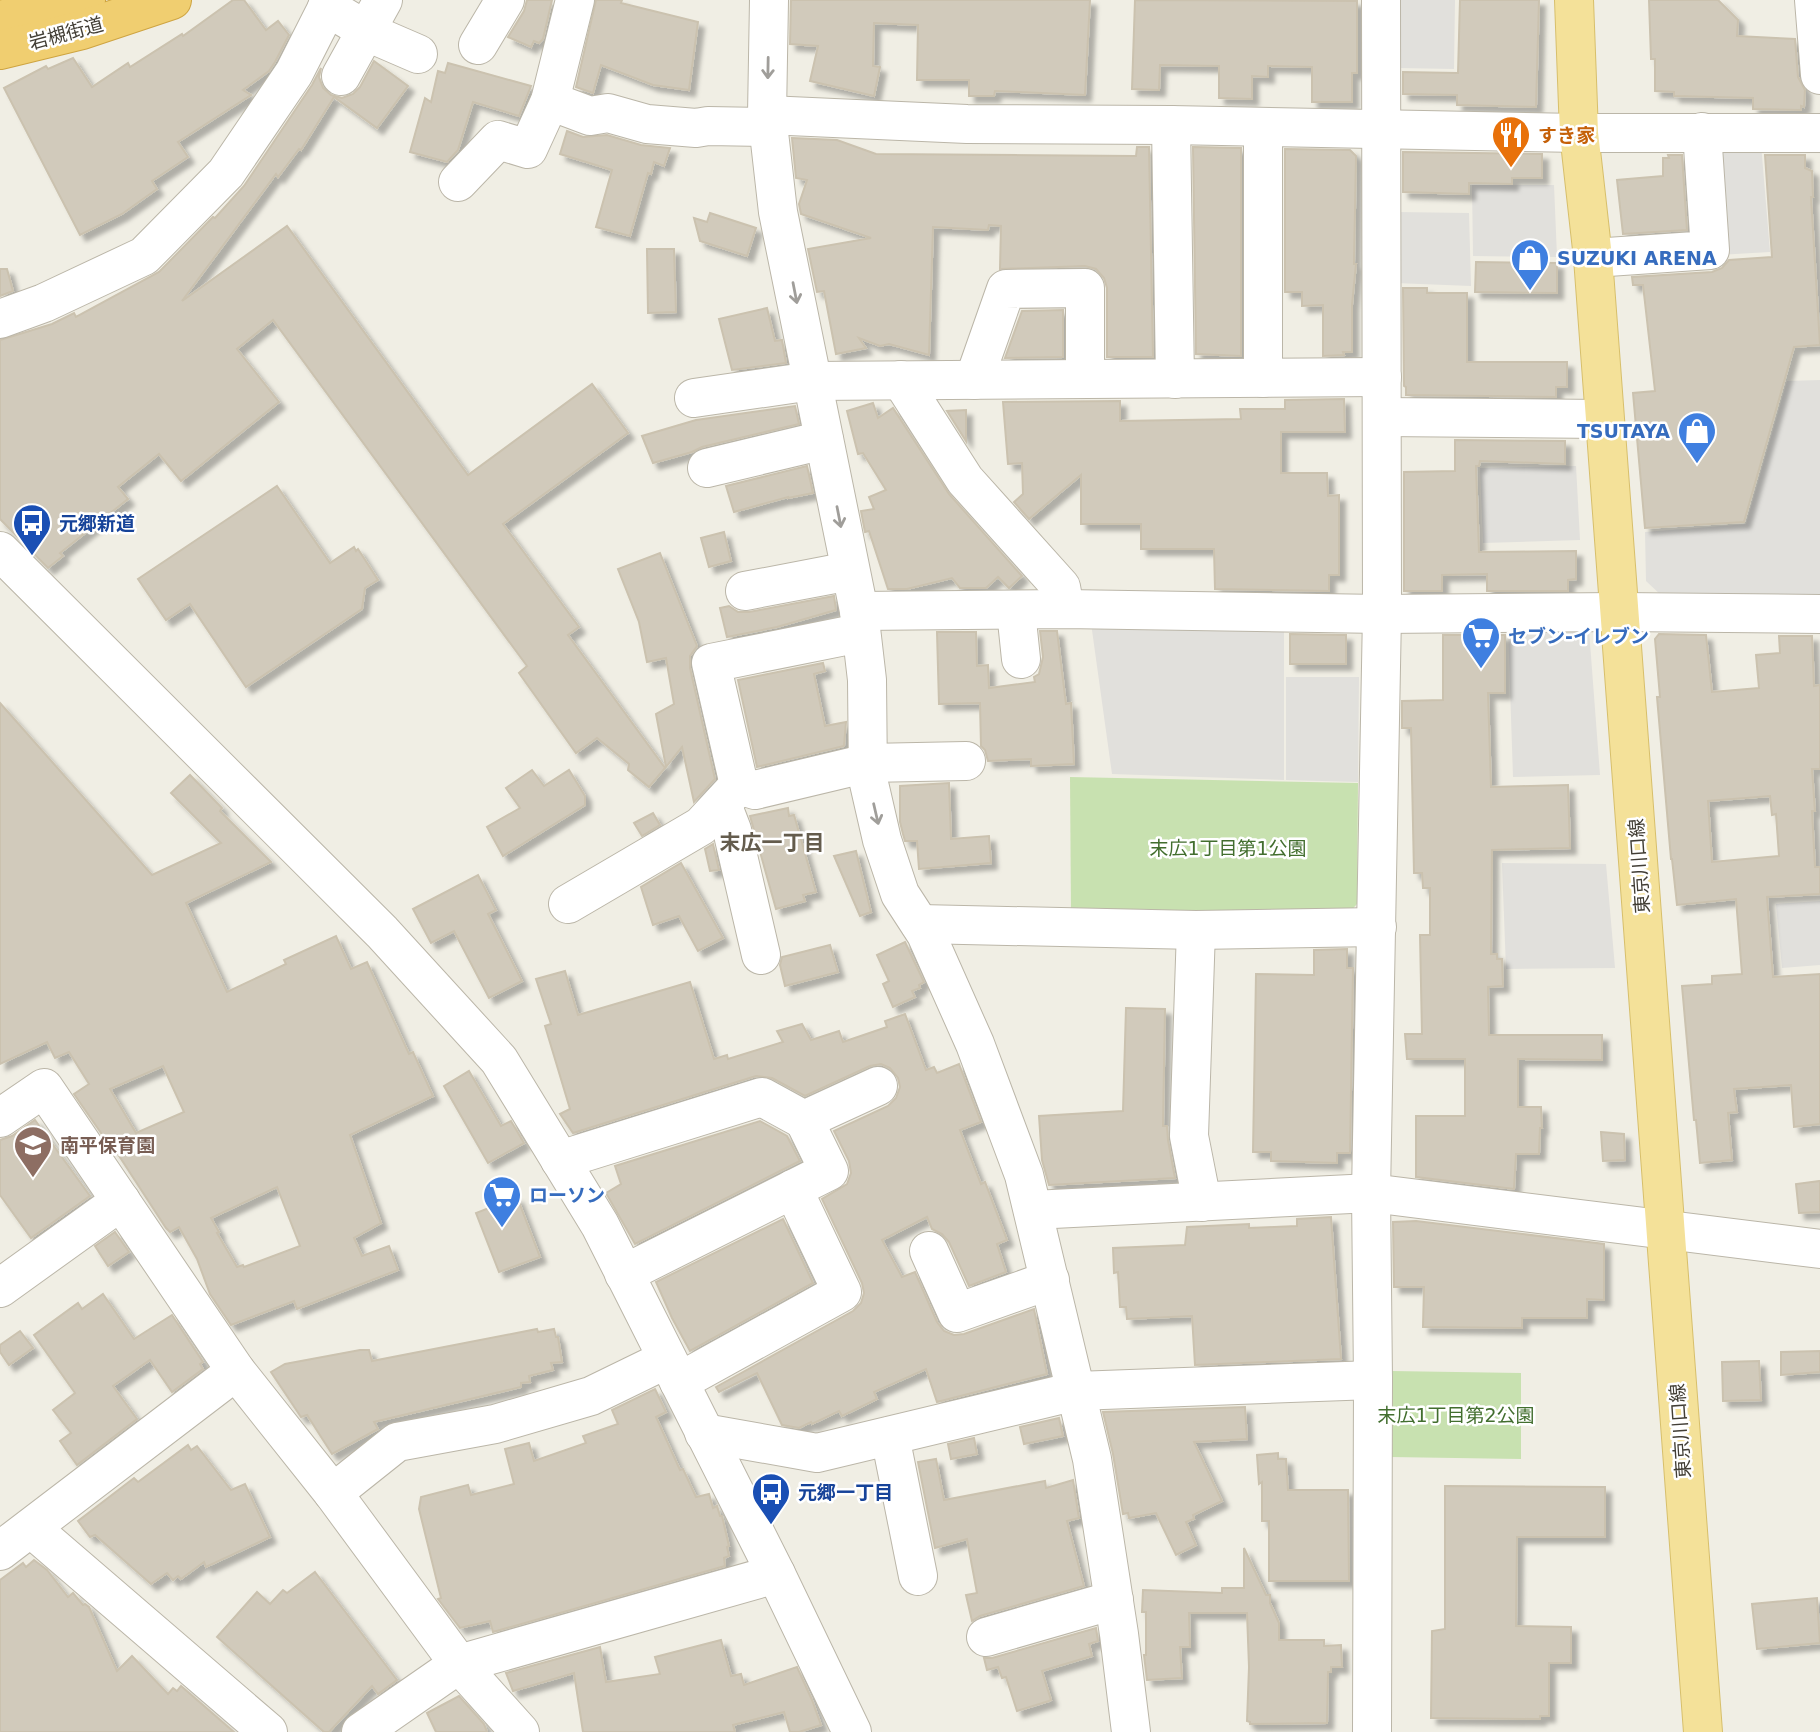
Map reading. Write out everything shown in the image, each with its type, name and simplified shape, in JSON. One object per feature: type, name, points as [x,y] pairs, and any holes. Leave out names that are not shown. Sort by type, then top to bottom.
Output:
[{"type":"highway","name":"岩槻街道","points":[[0,20],[86,0]]},
{"type":"highway","name":"岩槻街道","points":[[0,50],[82,30],[172,0]]},
{"type":"main road","name":"東京川口線","points":[[1574,0],[1579,133],[1593,258],[1703,1732]]},
{"type":"street","points":[[478,45],[505,0]]},
{"type":"street","points":[[458,182],[498,140],[528,149],[550,101],[575,0]]},
{"type":"street","points":[[769,0],[768,121],[778,212],[860,622],[867,680],[868,779],[882,840],[900,894],[920,924],[975,1044],[1024,1175],[1092,1459],[1131,1732]]},
{"type":"street","points":[[1372,1732],[1371,1193],[1382,614],[1381,0]]},
{"type":"street","points":[[1814,0],[1820,75]]},
{"type":"street","points":[[0,319],[44,303],[144,256],[226,173],[294,74],[329,4],[375,15]]},
{"type":"street","points":[[375,15],[374,35],[418,54]]},
{"type":"street","points":[[341,76],[375,15]]},
{"type":"street","points":[[550,101],[590,116],[608,113],[647,124],[696,128],[768,121],[1579,133],[1820,133]]},
{"type":"street","points":[[1171,125],[1175,379]]},
{"type":"street","points":[[1263,127],[1263,378]]},
{"type":"street","points":[[1593,258],[1710,250],[1702,132]]},
{"type":"street","points":[[974,380],[1006,289],[1085,288],[1085,379]]},
{"type":"street","points":[[694,398],[812,381],[1382,377]]},
{"type":"street","points":[[901,380],[965,480],[1061,587],[1065,609]]},
{"type":"street","points":[[1382,417],[1603,419]]},
{"type":"street","points":[[707,468],[824,440]]},
{"type":"street","points":[[0,551],[382,932],[499,1060],[600,1225],[776,1574],[852,1732]]},
{"type":"street","points":[[745,591],[850,571]]},
{"type":"street","points":[[761,955],[733,830],[712,663],[860,622],[1016,611],[1065,609],[1382,614],[1820,614]]},
{"type":"street","points":[[1016,611],[1021,659]]},
{"type":"street","points":[[568,904],[701,826],[730,795],[868,764],[966,761]]},
{"type":"street","points":[[920,924],[1196,930],[1377,927]]},
{"type":"street","points":[[1196,930],[1189,1136],[1202,1202]]},
{"type":"street","points":[[804,1119],[878,1086]]},
{"type":"street","points":[[0,1118],[44,1088],[236,1371],[333,1493],[459,1664],[520,1732]]},
{"type":"street","points":[[560,1160],[762,1097],[804,1119],[829,1171],[624,1273]]},
{"type":"street","points":[[333,1493],[397,1442],[495,1423],[673,1371],[842,1292],[793,1189]]},
{"type":"street","points":[[1033,1210],[1371,1193],[1820,1250]]},
{"type":"street","points":[[0,1288],[121,1201]]},
{"type":"street","points":[[929,1251],[957,1314],[1050,1280]]},
{"type":"street","points":[[0,1551],[236,1371]]},
{"type":"street","points":[[704,1433],[817,1453],[1076,1391],[1373,1380]]},
{"type":"street","points":[[890,1436],[918,1576]]},
{"type":"street","points":[[31,1528],[268,1732]]},
{"type":"street","points":[[361,1732],[459,1664],[776,1574]]},
{"type":"street","points":[[986,1637],[1114,1600]]},
{"type":"green space","name":"末広1丁目第1公園","points":[[1070,777],[1358,783],[1357,904],[1346,916],[1071,913]]},
{"type":"green space","name":"末広1丁目第2公園","points":[[1391,1371],[1521,1373],[1521,1459],[1390,1457]]},
{"type":"shaded area","points":[[1398,0],[1455,0],[1454,69],[1398,68]]},
{"type":"shaded area","points":[[1719,143],[1761,144],[1770,252],[1718,255]]},
{"type":"shaded area","points":[[1472,185],[1554,185],[1557,257],[1473,256]]},
{"type":"shaded area","points":[[1397,212],[1469,213],[1471,286],[1395,283]]},
{"type":"shaded area","points":[[1820,380],[1820,598],[1663,597],[1646,581],[1645,532],[1746,524],[1787,381]]},
{"type":"shaded area","points":[[1576,466],[1580,540],[1483,543],[1480,468]]},
{"type":"shaded area","points":[[1284,621],[1284,780],[1112,774],[1091,623]]},
{"type":"shaded area","points":[[1508,626],[1589,630],[1600,775],[1513,777]]},
{"type":"shaded area","points":[[1286,677],[1359,677],[1358,782],[1286,780]]},
{"type":"shaded area","points":[[1502,863],[1606,864],[1615,968],[1506,969]]},
{"type":"shaded area","points":[[1820,901],[1820,965],[1782,968],[1776,904]]},
{"type":"building","points":[[233,0],[244,0],[266,30],[278,21],[289,35],[275,62],[269,71],[243,90],[251,95],[178,142],[188,157],[152,181],[157,189],[122,214],[80,235],[4,88],[46,66],[48,69],[73,58],[92,87],[128,63],[130,67],[182,34],[183,36]]},
{"type":"building","points":[[527,0],[552,0],[543,39],[539,43],[534,41],[531,47],[508,37],[524,11]]},
{"type":"building","points":[[596,0],[622,0],[621,3],[698,22],[689,90],[653,85],[601,65],[593,93],[576,87]]},
{"type":"building","points":[[791,0],[1090,0],[1085,95],[995,91],[994,96],[969,96],[969,80],[917,80],[918,25],[874,23],[873,66],[880,67],[874,96],[810,81],[818,46],[790,44]]},
{"type":"building","points":[[1135,0],[1357,1],[1357,73],[1352,73],[1352,102],[1312,102],[1312,67],[1268,66],[1268,77],[1252,76],[1252,99],[1219,98],[1219,66],[1160,65],[1159,90],[1132,89]]},
{"type":"building","points":[[1460,0],[1539,0],[1536,107],[1457,105],[1457,95],[1403,94],[1403,72],[1458,73]]},
{"type":"building","points":[[1649,0],[1718,0],[1738,20],[1737,36],[1795,39],[1798,77],[1805,90],[1804,107],[1801,106],[1801,110],[1753,109],[1753,98],[1674,96],[1674,92],[1655,91],[1655,59],[1651,59]]},
{"type":"building","points":[[374,61],[408,86],[377,128],[334,97],[301,150],[299,149],[278,177],[276,174],[182,301],[287,226],[468,475],[592,384],[628,433],[503,524],[579,627],[568,635],[665,768],[649,787],[628,770],[629,764],[597,738],[576,753],[519,673],[527,666],[273,320],[237,349],[279,402],[181,481],[159,454],[118,487],[128,499],[60,553],[63,556],[48,568],[0,519],[0,340],[52,324],[74,313],[76,317],[159,272],[244,186],[321,68],[319,77],[323,88],[331,95],[342,98],[353,94],[360,87]]},
{"type":"building","points":[[448,63],[531,86],[519,116],[473,102],[458,150],[447,162],[410,152],[425,98],[431,102],[438,71],[445,73]]},
{"type":"building","points":[[567,131],[583,137],[607,135],[641,145],[670,148],[664,166],[654,162],[651,174],[648,173],[630,236],[596,227],[612,170],[560,154]]},
{"type":"building","points":[[792,138],[837,140],[876,154],[1136,156],[1137,147],[1149,147],[1153,357],[1107,357],[1107,288],[1104,278],[1096,269],[1085,266],[1000,269],[1001,226],[989,225],[988,230],[933,227],[929,355],[889,344],[880,346],[859,338],[866,348],[836,354],[824,291],[817,292],[808,249],[871,238],[801,214],[799,204],[807,180],[796,178]]},
{"type":"building","points":[[1193,147],[1241,148],[1241,356],[1196,354]]},
{"type":"building","points":[[1285,149],[1350,150],[1356,156],[1356,264],[1352,305],[1352,352],[1343,352],[1344,355],[1323,356],[1323,305],[1302,306],[1302,292],[1285,292]]},
{"type":"building","points":[[1403,152],[1542,154],[1542,178],[1512,178],[1512,184],[1469,183],[1469,194],[1403,192]]},
{"type":"building","points":[[1668,155],[1682,155],[1687,230],[1623,234],[1617,180],[1663,176],[1663,158],[1669,158]]},
{"type":"building","points":[[1765,155],[1805,155],[1805,168],[1812,171],[1811,197],[1820,345],[1794,347],[1744,522],[1645,528],[1633,393],[1655,391],[1643,285],[1633,285],[1632,277],[1712,272],[1722,268],[1729,260],[1772,257]]},
{"type":"building","points":[[710,213],[756,228],[747,256],[700,241],[694,218],[707,222]]},
{"type":"building","points":[[647,249],[674,249],[676,312],[648,313]]},
{"type":"building","points":[[1476,262],[1557,263],[1557,293],[1475,292]]},
{"type":"building","points":[[0,269],[7,269],[13,291],[0,296]]},
{"type":"building","points":[[1403,288],[1427,288],[1427,293],[1467,293],[1467,362],[1567,362],[1567,387],[1556,387],[1556,397],[1406,395]]},
{"type":"building","points":[[767,308],[775,341],[782,340],[786,363],[732,370],[719,319]]},
{"type":"building","points":[[1063,310],[1063,357],[1005,358],[1022,311]]},
{"type":"building","points":[[1344,399],[1345,432],[1281,432],[1281,473],[1327,473],[1328,496],[1339,495],[1339,575],[1329,575],[1329,591],[1215,589],[1214,549],[1141,549],[1141,524],[1081,524],[1081,475],[1029,519],[1014,502],[1023,494],[1022,463],[1008,464],[1003,402],[1120,401],[1120,421],[1241,419],[1240,409],[1285,409],[1285,400]]},
{"type":"building","points":[[873,403],[878,418],[893,408],[949,494],[1022,576],[1009,588],[998,577],[986,588],[960,588],[952,578],[907,589],[888,589],[869,531],[865,532],[861,511],[874,509],[869,497],[886,490],[863,453],[858,454],[847,411]]},
{"type":"building","points":[[795,406],[799,424],[702,447],[653,463],[642,436],[696,420]]},
{"type":"building","points":[[966,410],[966,441],[947,411]]},
{"type":"building","points":[[1455,440],[1565,441],[1565,464],[1480,461],[1479,466],[1476,466],[1479,552],[1576,551],[1576,579],[1568,580],[1568,591],[1487,591],[1487,574],[1442,575],[1442,591],[1404,591],[1404,472],[1455,471]]},
{"type":"building","points":[[807,466],[813,493],[734,512],[726,486]]},
{"type":"building","points":[[277,486],[330,563],[354,547],[378,580],[365,588],[362,609],[246,687],[190,604],[166,620],[138,579]]},
{"type":"building","points":[[724,532],[731,561],[709,567],[701,538]]},
{"type":"building","points":[[660,553],[697,646],[690,656],[690,668],[715,779],[694,802],[682,747],[666,767],[656,714],[674,704],[666,658],[647,662],[639,622],[618,569]]},
{"type":"building","points":[[834,596],[836,610],[777,627],[727,637],[720,608],[729,606],[738,612],[749,612]]},
{"type":"building","points":[[1040,631],[1057,631],[1066,704],[1071,703],[1074,764],[1031,766],[1031,759],[988,761],[981,746],[980,703],[939,704],[937,632],[976,632],[977,666],[988,665],[989,688],[1035,682],[1034,677],[1039,674],[1043,657]]},
{"type":"building","points":[[1290,634],[1346,635],[1346,664],[1290,664]]},
{"type":"building","points":[[1659,634],[1706,635],[1712,692],[1759,688],[1756,655],[1780,653],[1779,636],[1812,636],[1814,686],[1820,685],[1820,769],[1812,769],[1815,811],[1812,811],[1815,867],[1820,867],[1820,894],[1767,897],[1773,977],[1820,974],[1820,1124],[1794,1127],[1791,1085],[1734,1089],[1737,1112],[1728,1113],[1732,1160],[1700,1163],[1682,986],[1712,984],[1712,976],[1742,974],[1736,899],[1677,905],[1657,697],[1660,697],[1655,639]],"holes":[[[1770,796],[1772,815],[1776,814],[1779,856],[1712,862],[1708,801]]]},
{"type":"building","points":[[1443,635],[1505,635],[1505,693],[1488,693],[1491,787],[1568,785],[1570,848],[1492,850],[1491,954],[1497,954],[1497,959],[1502,959],[1503,986],[1488,987],[1489,1035],[1602,1035],[1602,1060],[1518,1059],[1518,1107],[1541,1107],[1542,1128],[1539,1154],[1516,1154],[1514,1189],[1416,1177],[1416,1116],[1465,1116],[1465,1059],[1407,1059],[1405,1034],[1422,1034],[1420,935],[1430,935],[1430,888],[1423,888],[1422,873],[1414,873],[1411,728],[1402,728],[1402,701],[1443,700]]},
{"type":"building","points":[[823,663],[825,671],[814,674],[825,726],[846,722],[844,746],[757,767],[738,680]]},
{"type":"building","points":[[0,703],[152,875],[221,843],[171,793],[190,775],[222,808],[220,811],[271,862],[186,903],[227,992],[286,964],[284,960],[336,936],[351,969],[367,962],[409,1054],[413,1052],[433,1096],[350,1135],[381,1223],[354,1238],[362,1256],[389,1246],[398,1270],[297,1309],[294,1301],[231,1325],[210,1294],[197,1259],[179,1227],[170,1232],[166,1228],[110,1142],[108,1143],[74,1094],[89,1084],[69,1052],[55,1058],[47,1042],[0,1064]],"holes":[[[163,1066],[184,1112],[136,1133],[110,1089]],[[277,1187],[300,1246],[244,1267],[237,1267],[211,1218]]]},
{"type":"building","points":[[532,770],[544,786],[569,770],[585,796],[585,805],[503,856],[487,827],[520,808],[506,788]]},
{"type":"building","points":[[949,783],[951,839],[989,836],[991,863],[919,869],[917,841],[905,841],[900,822],[900,786]]},
{"type":"building","points":[[788,808],[789,816],[794,815],[816,892],[803,895],[805,901],[776,909],[750,816]]},
{"type":"building","points":[[653,813],[660,825],[642,836],[634,823]]},
{"type":"building","points":[[713,844],[719,870],[710,871],[705,849]]},
{"type":"building","points":[[856,851],[871,912],[860,916],[834,856]]},
{"type":"building","points":[[681,863],[723,938],[698,951],[679,916],[653,925],[641,887]]},
{"type":"building","points":[[478,875],[496,910],[488,914],[522,981],[489,998],[454,931],[431,943],[413,909]]},
{"type":"building","points":[[905,942],[924,982],[919,985],[920,988],[912,991],[915,997],[893,1007],[883,984],[889,981],[877,955]]},
{"type":"building","points":[[830,945],[838,972],[785,986],[780,965],[782,957]]},
{"type":"building","points":[[1347,949],[1347,968],[1353,968],[1350,1153],[1337,1153],[1337,1163],[1271,1161],[1271,1152],[1253,1152],[1256,974],[1314,975],[1314,950]]},
{"type":"building","points":[[565,971],[578,1015],[690,982],[714,1059],[727,1055],[728,1059],[783,1042],[777,1031],[802,1024],[811,1040],[839,1031],[843,1042],[887,1027],[885,1021],[905,1014],[926,1070],[934,1067],[937,1073],[959,1064],[981,1122],[960,1130],[981,1184],[985,1182],[1007,1240],[997,1244],[1006,1272],[969,1286],[949,1242],[942,1234],[932,1229],[927,1217],[882,1240],[902,1277],[915,1272],[937,1322],[944,1331],[954,1335],[964,1334],[1034,1309],[1047,1374],[937,1402],[926,1369],[874,1392],[877,1399],[842,1416],[839,1411],[799,1428],[782,1425],[757,1373],[719,1392],[716,1387],[853,1311],[861,1303],[864,1293],[862,1283],[822,1199],[847,1184],[851,1173],[849,1161],[834,1131],[888,1106],[896,1098],[900,1087],[898,1078],[890,1068],[881,1064],[870,1066],[805,1096],[772,1078],[756,1076],[573,1133],[560,1114],[570,1109],[545,1026],[551,1024],[536,979]]},
{"type":"building","points":[[1126,1008],[1165,1009],[1163,1126],[1167,1126],[1175,1178],[1049,1185],[1042,1160],[1039,1116],[1123,1111]]},
{"type":"building","points":[[469,1071],[501,1126],[511,1121],[524,1143],[488,1163],[444,1086]]},
{"type":"building","points":[[35,1120],[90,1196],[31,1238],[0,1195],[0,1140],[12,1136]]},
{"type":"building","points":[[760,1121],[787,1136],[800,1161],[635,1244],[606,1193],[621,1184],[615,1166]]},
{"type":"building","points":[[1601,1132],[1624,1134],[1625,1160],[1603,1161]]},
{"type":"building","points":[[1820,1181],[1820,1212],[1799,1213],[1796,1184]]},
{"type":"building","points":[[517,1197],[540,1257],[499,1272],[476,1213]]},
{"type":"building","points":[[1331,1217],[1341,1359],[1195,1365],[1192,1316],[1127,1319],[1126,1307],[1120,1307],[1118,1272],[1114,1273],[1113,1248],[1185,1245],[1187,1227],[1249,1224],[1249,1228],[1297,1226],[1297,1219]]},
{"type":"building","points":[[783,1219],[813,1283],[690,1351],[656,1282]]},
{"type":"building","points":[[1416,1221],[1604,1244],[1604,1300],[1587,1299],[1587,1318],[1522,1318],[1522,1328],[1423,1327],[1424,1287],[1394,1287],[1393,1222]]},
{"type":"building","points":[[115,1232],[129,1252],[108,1266],[95,1246]]},
{"type":"building","points":[[103,1294],[134,1339],[172,1315],[203,1362],[200,1364],[203,1369],[172,1392],[150,1360],[113,1386],[137,1419],[77,1465],[60,1441],[71,1433],[53,1410],[75,1393],[34,1335],[78,1303],[82,1309]]},
{"type":"building","points":[[537,1329],[538,1332],[554,1329],[558,1337],[562,1362],[551,1363],[553,1370],[529,1376],[530,1382],[521,1383],[521,1387],[374,1422],[378,1429],[332,1454],[307,1415],[301,1417],[271,1372],[285,1364],[360,1350],[369,1350],[372,1361]]},
{"type":"building","points":[[20,1331],[33,1348],[9,1365],[0,1352],[0,1345]]},
{"type":"building","points":[[1820,1351],[1820,1372],[1781,1375],[1781,1352]]},
{"type":"building","points":[[1759,1361],[1761,1400],[1723,1401],[1722,1362]]},
{"type":"building","points":[[655,1389],[666,1412],[656,1417],[680,1470],[683,1469],[696,1497],[709,1494],[713,1508],[717,1506],[722,1516],[729,1546],[729,1556],[724,1558],[725,1566],[493,1632],[490,1621],[460,1628],[438,1599],[441,1598],[419,1509],[421,1497],[468,1485],[471,1495],[514,1484],[505,1449],[529,1443],[534,1461],[586,1443],[583,1436],[618,1424],[612,1410]]},
{"type":"building","points":[[1245,1407],[1247,1439],[1194,1442],[1222,1501],[1193,1515],[1194,1519],[1186,1522],[1196,1545],[1176,1555],[1156,1513],[1129,1518],[1128,1513],[1123,1514],[1103,1412]]},
{"type":"building","points":[[1059,1418],[1063,1436],[1024,1444],[1020,1427]]},
{"type":"building","points":[[974,1438],[977,1454],[951,1459],[948,1444]]},
{"type":"building","points":[[188,1445],[191,1450],[197,1446],[231,1490],[245,1484],[270,1537],[206,1567],[204,1562],[181,1579],[178,1576],[173,1580],[167,1573],[151,1584],[95,1535],[90,1537],[78,1521],[134,1478],[138,1482]]},
{"type":"building","points":[[1278,1453],[1278,1459],[1286,1459],[1288,1490],[1348,1490],[1349,1581],[1269,1581],[1269,1521],[1262,1521],[1262,1482],[1259,1484],[1257,1455]]},
{"type":"building","points":[[936,1459],[944,1500],[1045,1481],[1046,1488],[1073,1480],[1079,1518],[1067,1521],[1084,1586],[980,1616],[972,1621],[966,1595],[977,1593],[967,1539],[935,1548],[918,1462]]},
{"type":"building","points":[[1445,1486],[1605,1487],[1605,1537],[1517,1537],[1516,1626],[1571,1627],[1571,1663],[1549,1663],[1549,1716],[1540,1716],[1540,1719],[1431,1718],[1432,1631],[1445,1629]]},
{"type":"building","points":[[1244,1548],[1266,1595],[1270,1595],[1270,1603],[1279,1623],[1279,1640],[1324,1640],[1324,1646],[1341,1645],[1342,1667],[1331,1667],[1331,1672],[1328,1672],[1327,1723],[1250,1724],[1247,1721],[1247,1613],[1189,1613],[1190,1647],[1180,1647],[1182,1678],[1147,1680],[1143,1590],[1222,1593],[1222,1588],[1244,1588]]},
{"type":"building","points":[[34,1560],[47,1570],[68,1597],[73,1593],[83,1605],[89,1607],[117,1671],[132,1656],[168,1694],[173,1688],[177,1691],[181,1686],[234,1732],[0,1732],[0,1580],[23,1563],[26,1567]]},
{"type":"building","points":[[315,1572],[397,1680],[378,1694],[372,1686],[329,1732],[324,1732],[217,1637],[257,1592],[270,1604],[283,1590],[287,1593]]},
{"type":"building","points":[[1817,1598],[1820,1643],[1757,1649],[1752,1604]]},
{"type":"building","points":[[1096,1628],[1098,1641],[1089,1644],[1092,1656],[1042,1671],[1051,1700],[1049,1701],[1017,1711],[1006,1677],[1002,1678],[998,1667],[987,1670],[984,1658]]},
{"type":"building","points":[[721,1640],[731,1676],[741,1674],[744,1685],[797,1667],[821,1725],[790,1732],[784,1712],[733,1725],[735,1732],[583,1732],[574,1673],[513,1691],[506,1673],[600,1647],[606,1682],[660,1674],[655,1657]]},
{"type":"building","points":[[459,1696],[484,1724],[487,1732],[436,1732],[427,1713]]},
{"type":"place","name":"すき家","points":[[1511,169]]},
{"type":"place","name":"SUZUKI ARENA","points":[[1530,292]]},
{"type":"place","name":"TSUTAYA","points":[[1697,465]]},
{"type":"place","name":"元郷新道","points":[[32,557]]},
{"type":"place","name":"セブン-イレブン","points":[[1481,670]]},
{"type":"place","name":"南平保育園","points":[[33,1179]]},
{"type":"place","name":"ローソン","points":[[502,1229]]},
{"type":"place","name":"元郷一丁目","points":[[771,1526]]},
{"type":"district","name":"末広一丁目","points":[[772,843]]}]
